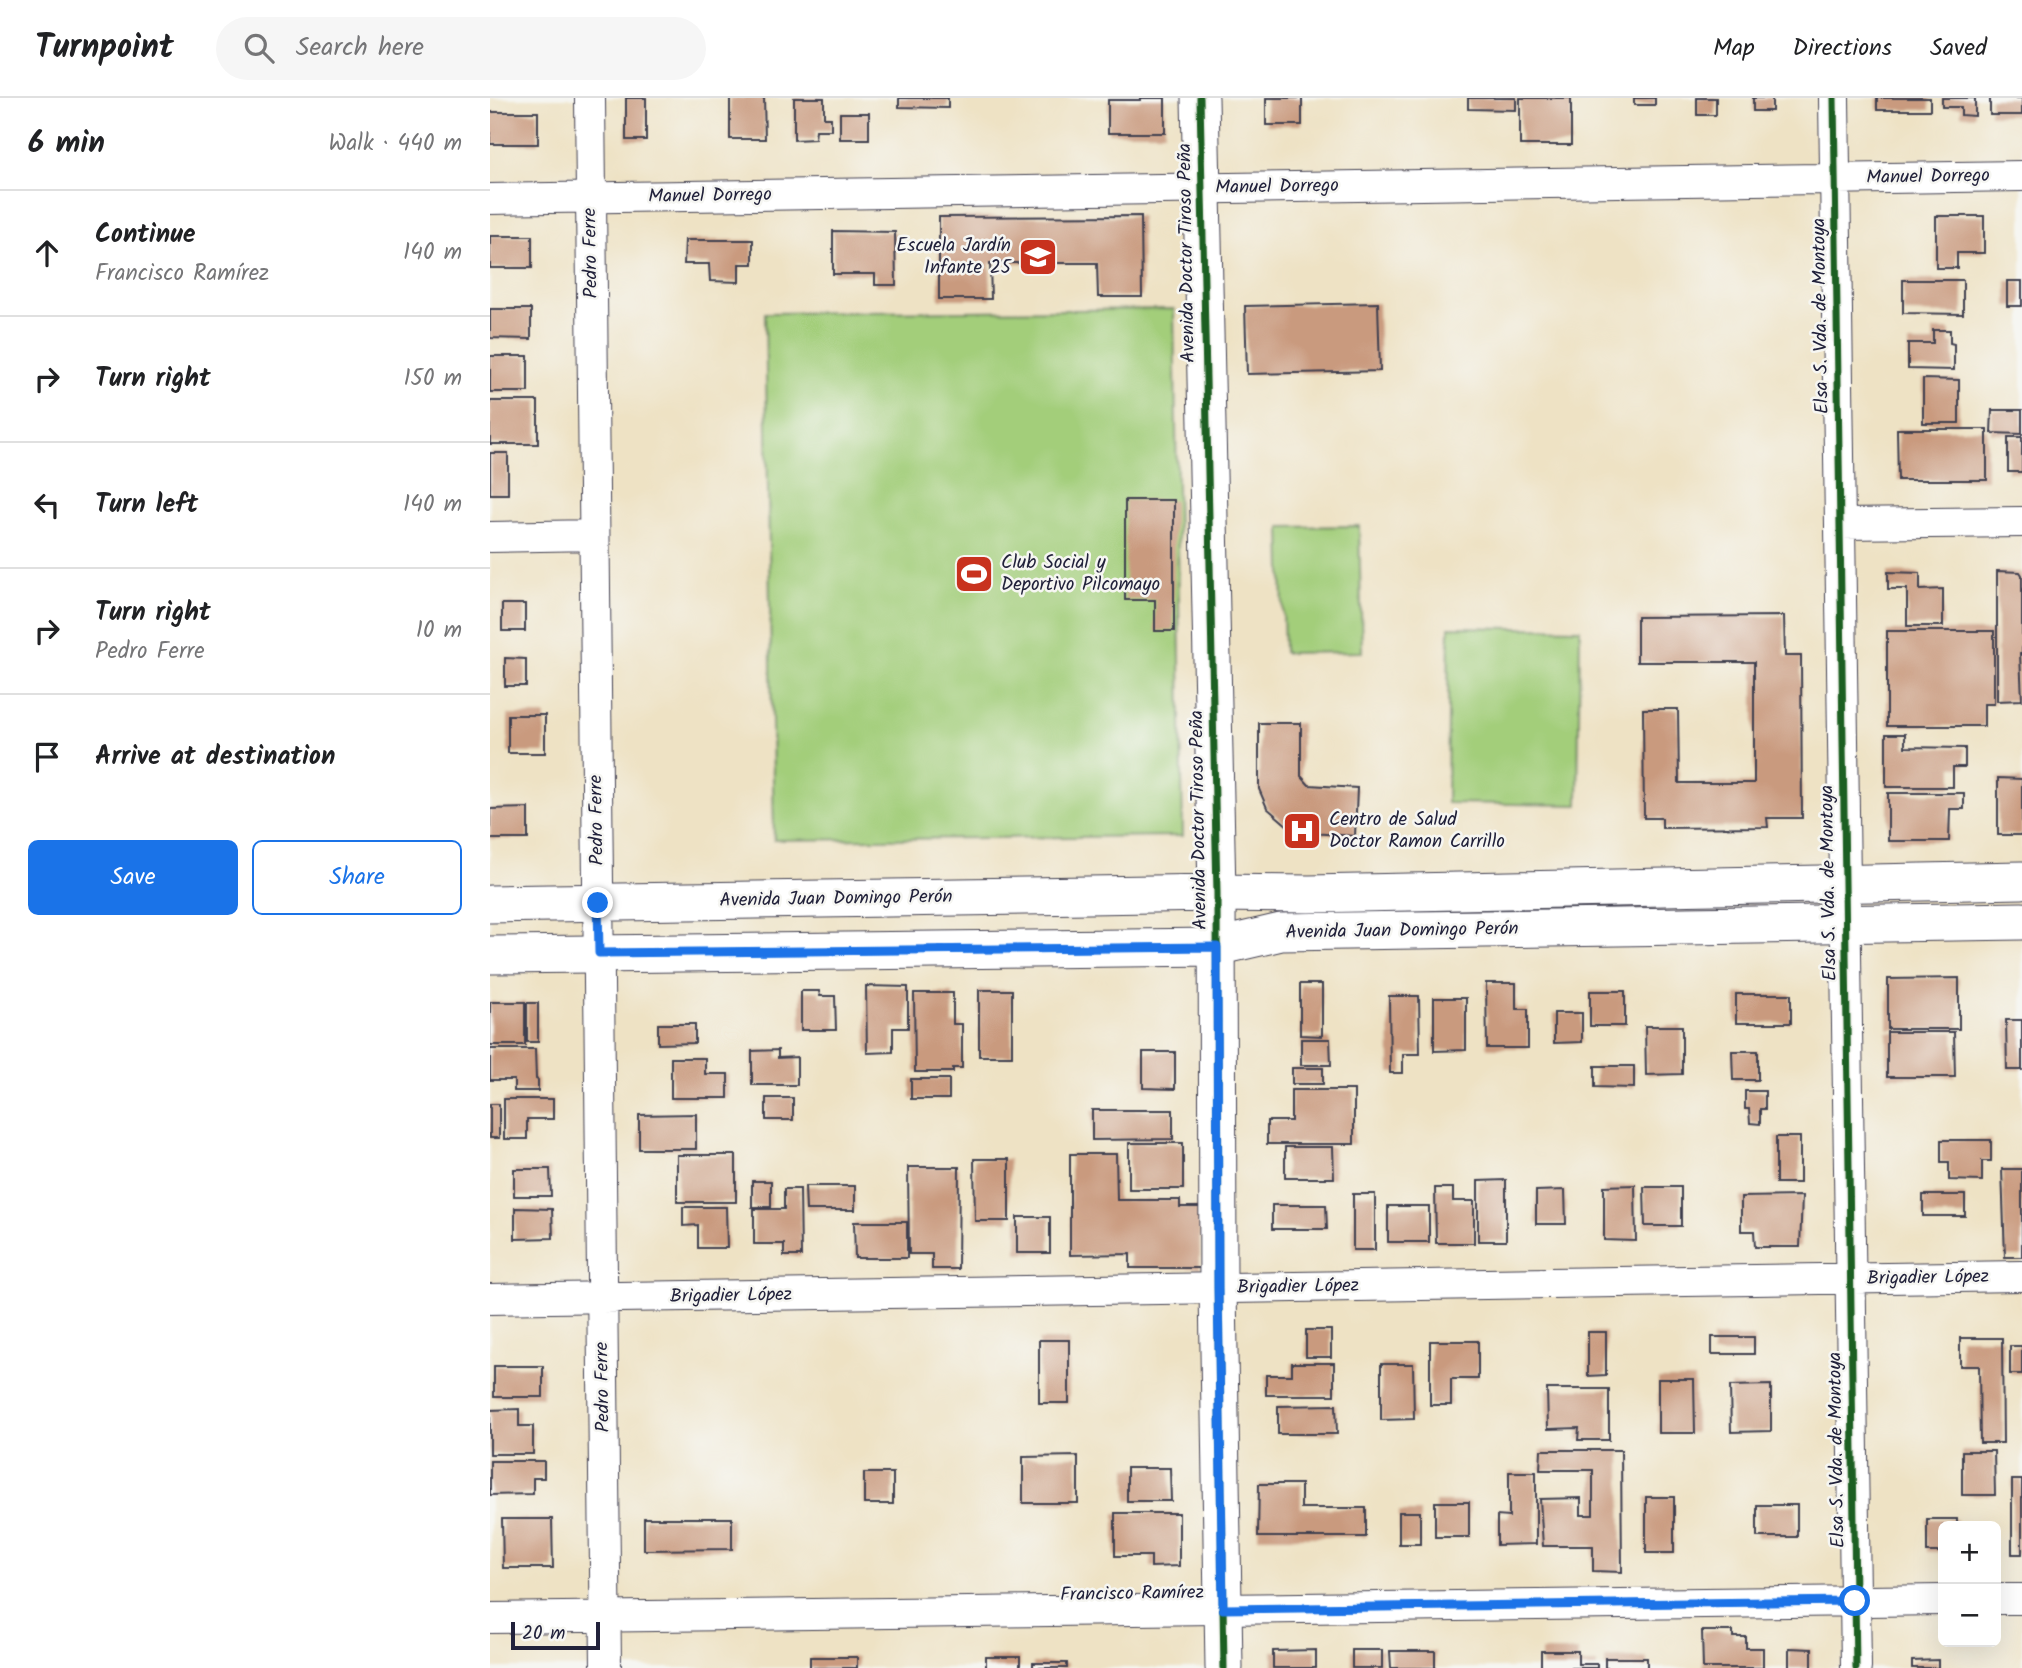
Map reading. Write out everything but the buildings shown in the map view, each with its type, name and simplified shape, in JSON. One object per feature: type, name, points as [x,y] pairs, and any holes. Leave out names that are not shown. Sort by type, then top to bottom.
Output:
[{"type":"street","name":"Pedro Ferre","points":[[590,98],[606,1668]]},
{"type":"street","name":"Avenida Doctor Tiroso Peña","points":[[1200,98],[1217,894],[1218,1288],[1224,1668]]},
{"type":"street","name":"Elsa S. Vda. de Montoya","points":[[1834,98],[1856,1668]]},
{"type":"street","name":"Manuel Dorrego","points":[[490,199],[2022,176]]},
{"type":"street","points":[[1840,524],[2022,522]]},
{"type":"street","points":[[490,537],[594,535]]},
{"type":"street","name":"Avenida Juan Domingo Perón","points":[[490,904],[1309,894],[2022,880]]},
{"type":"street","name":"Avenida Juan Domingo Perón","points":[[490,955],[1217,947],[1281,932],[2022,921]]},
{"type":"street","name":"Brigadier López","points":[[490,1299],[2022,1276]]},
{"type":"street","points":[[2001,1599],[2022,1599]]},
{"type":"street","name":"Francisco Ramírez","points":[[490,1618],[1938,1600]]},
{"type":"green space","name":"Club Social y Deportivo Pilcomayo","points":[[1174,309],[1183,836],[774,840],[765,313]]},
{"type":"green space","points":[[1359,526],[1362,652],[1284,653],[1281,527]]},
{"type":"green space","points":[[1449,627],[1580,629],[1578,805],[1447,803]]},
{"type":"cycle path","points":[[1200,98],[1217,893],[1218,1288],[1224,1668]]},
{"type":"cycle path","points":[[1834,98],[1856,1668]]},
{"type":"place","name":"Escuela Jardín Infante 25","points":[[1038,257]]},
{"type":"place","name":"Club Social y Deportivo Pilcomayo","points":[[974,574]]},
{"type":"place","name":"Centro de Salud Doctor Ramon Carrillo","points":[[1302,831]]},
{"type":"route","points":[[598,903],[599,953],[1217,947],[1223,1609],[1855,1601]]}]
